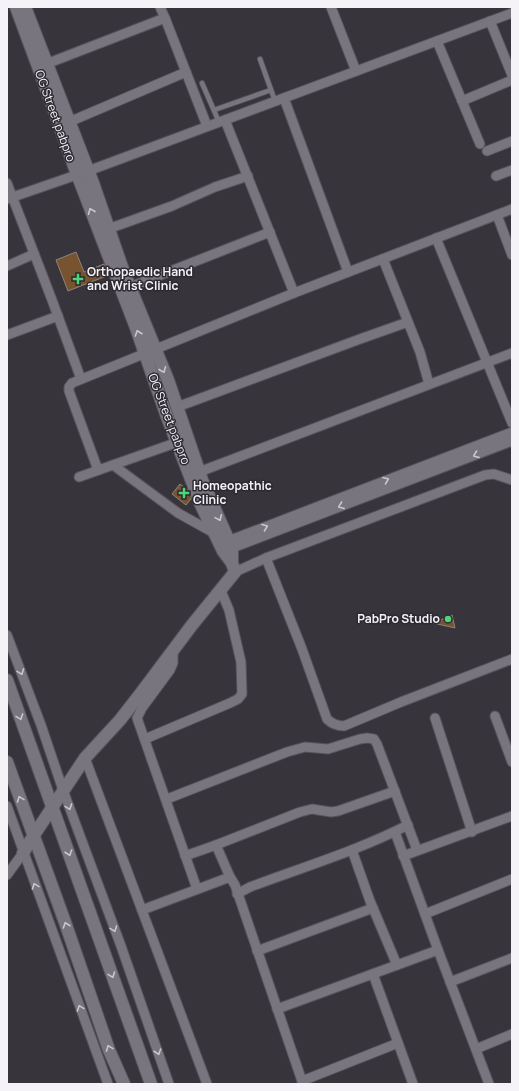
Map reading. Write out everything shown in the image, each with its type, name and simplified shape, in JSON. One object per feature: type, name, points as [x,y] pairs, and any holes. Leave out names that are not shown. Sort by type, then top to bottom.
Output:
[{"type":"street","name":"OG Street pabpro","points":[[24,7],[69,122],[82,172],[108,229],[130,287],[178,442],[201,505],[214,533],[225,546]]},
{"type":"street","name":"OG Street pabpro","points":[[24,7],[82,172],[150,352],[177,407],[233,568]]},
{"type":"street","points":[[160,7],[207,126]]},
{"type":"street","points":[[331,7],[356,71]]},
{"type":"street","points":[[9,198],[222,121],[512,13]]},
{"type":"street","points":[[46,64],[165,18]]},
{"type":"street","points":[[490,21],[512,74]]},
{"type":"street","points":[[437,41],[480,144]]},
{"type":"street","points":[[69,122],[186,72]]},
{"type":"street","points":[[462,101],[512,80]]},
{"type":"street","points":[[280,99],[348,272]]},
{"type":"street","points":[[222,121],[248,176],[294,293]]},
{"type":"street","points":[[487,151],[512,141]]},
{"type":"street","points":[[496,176],[512,170]]},
{"type":"street","points":[[108,229],[172,206],[215,187],[248,176]]},
{"type":"street","points":[[7,183],[9,198],[34,254],[81,379]]},
{"type":"street","points":[[98,470],[68,391],[72,382],[294,293],[512,209]]},
{"type":"street","points":[[497,215],[512,255]]},
{"type":"street","points":[[130,287],[270,232]]},
{"type":"street","points":[[436,238],[512,423]]},
{"type":"street","points":[[7,266],[34,254]]},
{"type":"street","points":[[383,259],[420,352],[429,384]]},
{"type":"street","points":[[7,335],[58,316]]},
{"type":"street","points":[[177,407],[408,322]]},
{"type":"street","points":[[199,472],[512,353]]},
{"type":"street","points":[[225,546],[512,432]]},
{"type":"street","points":[[225,546],[512,441]]},
{"type":"street","points":[[79,477],[178,442]]},
{"type":"street","points":[[113,465],[178,513],[214,533]]},
{"type":"street","points":[[7,875],[24,853],[52,806],[85,758],[120,720],[192,625],[221,591],[233,568],[266,558],[485,475],[494,474],[512,480]]},
{"type":"street","points":[[266,558],[302,649],[327,719],[331,723],[338,726],[344,726],[512,659]]},
{"type":"street","points":[[144,740],[230,704],[238,699],[242,694],[241,662],[229,610],[221,591]]},
{"type":"street","points":[[7,635],[41,725],[169,1084]]},
{"type":"street","points":[[173,652],[173,663],[170,670],[142,708],[138,718],[144,740],[167,799],[197,889]]},
{"type":"street","points":[[7,680],[151,1084]]},
{"type":"street","points":[[495,716],[512,762]]},
{"type":"street","points":[[435,718],[472,832]]},
{"type":"street","points":[[167,799],[287,752],[305,747],[328,749],[360,739],[374,739],[396,790],[417,850]]},
{"type":"street","points":[[85,758],[207,1084]]},
{"type":"street","points":[[7,762],[109,1050],[124,1084]]},
{"type":"street","points":[[185,856],[300,812],[312,809],[331,812],[338,811],[396,790]]},
{"type":"street","points":[[7,806],[108,1084]]},
{"type":"street","points":[[404,856],[449,838],[472,832],[512,816]]},
{"type":"street","points":[[237,894],[256,885],[352,850],[408,825]]},
{"type":"street","points":[[395,832],[489,1084]]},
{"type":"street","points":[[216,845],[237,894],[303,1083],[398,1043]]},
{"type":"street","points":[[352,850],[373,908],[397,965]]},
{"type":"street","points":[[142,910],[230,877]]},
{"type":"street","points":[[425,914],[512,879]]},
{"type":"street","points":[[257,951],[373,908]]},
{"type":"street","points":[[277,1009],[438,950]]},
{"type":"street","points":[[450,982],[512,958]]},
{"type":"street","points":[[373,974],[413,1084]]},
{"type":"street","points":[[476,1048],[512,1034]]},
{"type":"lane","points":[[260,59],[271,90],[280,99]]},
{"type":"lane","points":[[202,82],[214,110],[222,121]]},
{"type":"lane","points":[[214,110],[271,90]]},
{"type":"building","points":[[76,252],[84,272],[104,264],[109,275],[68,291],[56,260]]},
{"type":"building","points":[[180,484],[194,495],[186,505],[172,494]]},
{"type":"building","name":"PabPro Studio","points":[[452,615],[455,628],[433,623]]},
{"type":"place","name":"Orthopaedic Hand and Wrist Clinic","points":[[78,279]]},
{"type":"place","name":"Homeopathic Clinic","points":[[184,493]]},
{"type":"place","name":"PabPro Studio","points":[[448,619]]}]
